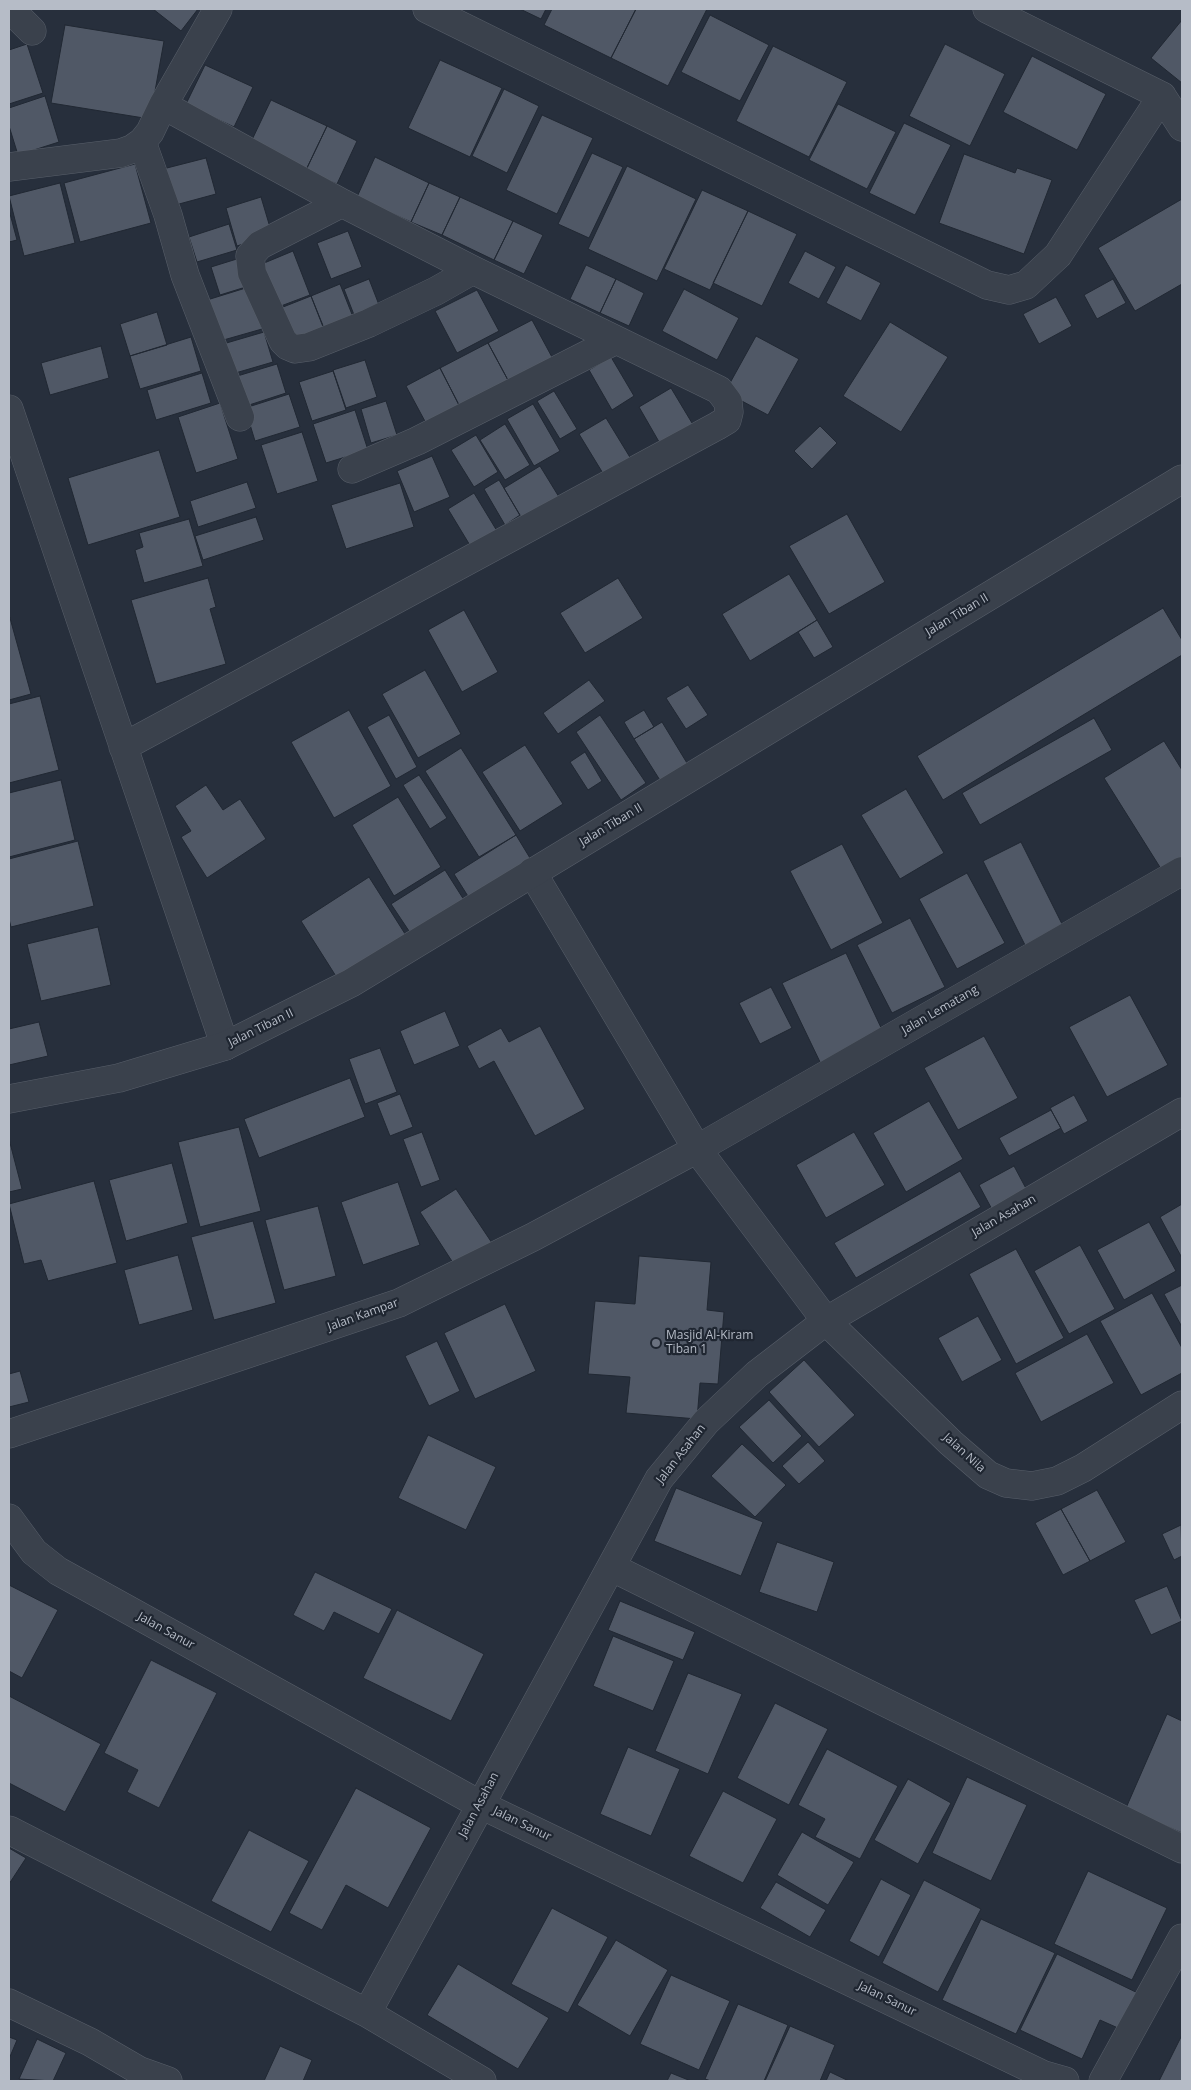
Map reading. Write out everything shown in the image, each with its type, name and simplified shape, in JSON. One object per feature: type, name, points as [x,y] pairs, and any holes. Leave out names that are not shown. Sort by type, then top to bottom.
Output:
[{"type":"street","points":[[10,9],[32,31]]},
{"type":"street","points":[[9,167],[121,153],[142,142],[150,132],[163,105],[218,9]]},
{"type":"street","points":[[427,9],[987,285],[1008,290],[1026,286],[1039,276],[1058,255],[1162,96]]},
{"type":"street","points":[[987,9],[1162,96],[1182,126]]},
{"type":"street","points":[[123,747],[726,420],[729,412],[728,402],[718,390],[614,341],[473,270],[342,202],[163,105]]},
{"type":"street","points":[[142,142],[168,215],[185,275],[240,418]]},
{"type":"street","points":[[342,202],[260,245],[250,256],[252,273],[283,341],[288,346],[295,349],[309,347],[369,323],[436,291],[473,270]]},
{"type":"street","points":[[352,469],[417,441],[614,341]]},
{"type":"street","points":[[9,409],[225,1046]]},
{"type":"street","name":"Jalan Tiban II","points":[[9,1099],[119,1078],[225,1046],[351,983],[1182,480]]},
{"type":"street","name":"Jalan Lematang","points":[[697,1149],[1182,871]]},
{"type":"street","name":"Jalan Nila","points":[[532,872],[697,1149],[826,1321],[951,1443],[988,1475],[1006,1483],[1032,1486],[1057,1481],[1083,1468],[1182,1405]]},
{"type":"street","name":"Jalan Asahan","points":[[367,2013],[479,1804],[659,1479],[706,1422],[757,1374],[826,1321],[1182,1112]]},
{"type":"street","name":"Jalan Kampar","points":[[9,1434],[399,1303],[533,1237],[697,1149]]},
{"type":"street","name":"Jalan Sanur","points":[[9,1518],[34,1552],[58,1571],[479,1804],[1050,2079]]},
{"type":"street","points":[[611,1567],[1182,1849]]},
{"type":"street","points":[[9,1830],[367,2013],[482,2081]]},
{"type":"street","points":[[1103,2081],[1182,1938]]},
{"type":"street","points":[[9,2003],[90,2042],[140,2071],[168,2081]]},
{"type":"building","points":[[153,9],[198,9],[181,31]]},
{"type":"building","points":[[520,9],[546,9],[541,19]]},
{"type":"building","points":[[552,9],[636,9],[611,58],[544,25]]},
{"type":"building","points":[[636,9],[707,9],[668,86],[611,58]]},
{"type":"building","points":[[710,15],[769,45],[740,101],[681,72]]},
{"type":"building","points":[[1182,20],[1182,83],[1151,58]]},
{"type":"building","points":[[65,25],[164,41],[150,119],[51,103]]},
{"type":"building","points":[[27,44],[43,93],[9,104],[9,50]]},
{"type":"building","points":[[945,44],[1005,74],[970,146],[909,116]]},
{"type":"building","points":[[773,46],[847,82],[809,157],[736,121]]},
{"type":"building","points":[[1032,56],[1106,94],[1077,150],[1003,112]]},
{"type":"building","points":[[440,60],[502,88],[470,157],[408,128]]},
{"type":"building","points":[[205,65],[253,87],[234,127],[186,104]]},
{"type":"building","points":[[504,89],[539,106],[507,173],[472,156]]},
{"type":"building","points":[[45,96],[59,142],[18,155],[9,126],[9,108]]},
{"type":"building","points":[[271,100],[327,126],[306,170],[250,144]]},
{"type":"building","points":[[838,104],[896,132],[867,189],[809,160]]},
{"type":"building","points":[[542,115],[593,138],[557,214],[506,190]]},
{"type":"building","points":[[904,123],[951,145],[915,215],[869,193]]},
{"type":"building","points":[[327,126],[357,141],[337,184],[306,170]]},
{"type":"building","points":[[592,153],[623,167],[589,238],[558,224]]},
{"type":"building","points":[[964,154],[1015,173],[1017,168],[1052,180],[1024,254],[939,223]]},
{"type":"building","points":[[375,157],[429,183],[411,222],[357,197]]},
{"type":"building","points":[[206,158],[216,194],[168,207],[159,170]]},
{"type":"building","points":[[135,164],[151,223],[80,242],[64,183]]},
{"type":"building","points":[[627,166],[696,199],[657,281],[588,249]]},
{"type":"building","points":[[60,183],[75,243],[24,256],[9,196]]},
{"type":"building","points":[[429,183],[460,197],[442,235],[411,222]]},
{"type":"building","points":[[702,190],[748,211],[710,290],[664,269]]},
{"type":"building","points":[[261,197],[272,234],[237,246],[226,208]]},
{"type":"building","points":[[460,197],[513,221],[494,260],[442,235]]},
{"type":"building","points":[[1182,199],[1182,284],[1135,311],[1098,248]]},
{"type":"building","points":[[9,210],[17,240],[9,242]]},
{"type":"building","points":[[748,211],[797,234],[762,306],[713,283]]},
{"type":"building","points":[[513,221],[543,235],[524,274],[494,260]]},
{"type":"building","points":[[229,224],[237,250],[197,262],[189,237]]},
{"type":"building","points":[[348,231],[362,267],[331,279],[317,243]]},
{"type":"building","points":[[293,251],[310,295],[273,309],[257,266]]},
{"type":"building","points":[[805,251],[836,267],[819,299],[788,283]]},
{"type":"building","points":[[240,258],[249,286],[220,295],[211,267]]},
{"type":"building","points":[[586,265],[616,279],[600,313],[570,299]]},
{"type":"building","points":[[846,265],[881,283],[861,321],[826,303]]},
{"type":"building","points":[[369,279],[381,310],[356,320],[344,289]]},
{"type":"building","points":[[616,279],[644,293],[629,326],[600,313]]},
{"type":"building","points":[[1113,279],[1126,303],[1097,319],[1084,295]]},
{"type":"building","points":[[340,284],[355,322],[326,333],[311,296]]},
{"type":"building","points":[[249,287],[262,329],[220,341],[207,300]]},
{"type":"building","points":[[684,289],[739,318],[717,360],[662,331]]},
{"type":"building","points":[[477,290],[499,331],[457,353],[435,311]]},
{"type":"building","points":[[311,296],[325,332],[292,345],[278,309]]},
{"type":"building","points":[[1056,297],[1072,326],[1039,344],[1023,314]]},
{"type":"building","points":[[157,312],[167,345],[130,356],[120,324]]},
{"type":"building","points":[[532,320],[553,359],[509,382],[488,343]]},
{"type":"building","points":[[890,322],[948,357],[901,432],[843,396]]},
{"type":"building","points":[[264,332],[273,362],[232,374],[223,344]]},
{"type":"building","points":[[756,336],[799,359],[768,415],[725,392]]},
{"type":"building","points":[[191,337],[201,371],[140,389],[130,356]]},
{"type":"building","points":[[488,343],[509,382],[460,407],[440,368]]},
{"type":"building","points":[[101,346],[109,378],[50,395],[41,363]]},
{"type":"building","points":[[611,357],[634,396],[612,410],[589,370]]},
{"type":"building","points":[[365,360],[377,397],[346,408],[333,370]]},
{"type":"building","points":[[277,364],[286,393],[243,407],[234,377]]},
{"type":"building","points":[[440,368],[460,407],[427,425],[406,386]]},
{"type":"building","points":[[333,371],[346,410],[312,421],[299,382]]},
{"type":"building","points":[[202,373],[211,403],[156,420],[147,390]]},
{"type":"building","points":[[671,388],[695,428],[662,447],[639,407]]},
{"type":"building","points":[[554,391],[577,429],[560,439],[537,401]]},
{"type":"building","points":[[289,394],[300,427],[255,441],[245,408]]},
{"type":"building","points":[[386,401],[397,435],[371,443],[361,409]]},
{"type":"building","points":[[220,403],[238,459],[196,473],[178,417]]},
{"type":"building","points":[[533,404],[560,451],[534,466],[507,419]]},
{"type":"building","points":[[355,410],[368,450],[326,463],[313,424]]},
{"type":"building","points":[[606,418],[631,459],[604,475],[579,434]]},
{"type":"building","points":[[505,424],[530,465],[505,480],[480,440]]},
{"type":"building","points":[[820,426],[837,443],[812,469],[794,451]]},
{"type":"building","points":[[302,432],[318,481],[277,494],[261,445]]},
{"type":"building","points":[[476,435],[498,472],[474,487],[451,450]]},
{"type":"building","points":[[159,450],[180,517],[88,545],[68,478]]},
{"type":"building","points":[[432,456],[450,497],[414,512],[397,471]]},
{"type":"building","points":[[540,466],[559,497],[522,519],[504,488]]},
{"type":"building","points":[[499,480],[520,515],[505,525],[484,489]]},
{"type":"building","points":[[247,482],[256,508],[198,527],[190,501]]},
{"type":"building","points":[[400,483],[414,527],[346,549],[331,505]]},
{"type":"building","points":[[474,493],[497,531],[471,547],[448,509]]},
{"type":"building","points":[[847,514],[885,582],[829,614],[789,546]]},
{"type":"building","points":[[256,517],[264,540],[203,560],[195,536]]},
{"type":"building","points":[[189,519],[203,566],[144,583],[135,550],[143,547],[139,533]]},
{"type":"building","points":[[789,574],[817,620],[750,661],[722,614]]},
{"type":"building","points":[[208,578],[216,607],[210,609],[226,664],[156,684],[131,600]]},
{"type":"building","points":[[618,578],[643,618],[585,653],[560,613]]},
{"type":"building","points":[[1163,608],[1182,640],[1182,655],[943,800],[917,756]]},
{"type":"building","points":[[464,610],[498,672],[462,692],[428,630]]},
{"type":"building","points":[[9,619],[31,694],[9,700]]},
{"type":"building","points":[[817,620],[833,647],[814,658],[798,632]]},
{"type":"building","points":[[425,670],[461,734],[418,758],[382,694]]},
{"type":"building","points":[[589,680],[605,701],[558,734],[543,713]]},
{"type":"building","points":[[688,685],[708,715],[686,729],[666,698]]},
{"type":"building","points":[[40,696],[59,770],[9,783],[9,704]]},
{"type":"building","points":[[349,710],[391,786],[334,818],[291,742]]},
{"type":"building","points":[[644,710],[654,727],[634,739],[624,722]]},
{"type":"building","points":[[389,715],[417,767],[396,779],[367,727]]},
{"type":"building","points":[[600,715],[646,783],[621,800],[576,732]]},
{"type":"building","points":[[1094,718],[1112,750],[980,825],[962,793]]},
{"type":"building","points":[[662,722],[690,768],[663,785],[634,739]]},
{"type":"building","points":[[1164,741],[1182,770],[1182,860],[1163,872],[1104,778]]},
{"type":"building","points":[[525,745],[563,804],[520,831],[482,772]]},
{"type":"building","points":[[461,748],[516,835],[479,857],[425,771]]},
{"type":"building","points":[[585,752],[602,781],[588,790],[570,762]]},
{"type":"building","points":[[419,775],[447,818],[430,829],[403,785]]},
{"type":"building","points":[[61,780],[75,840],[9,857],[9,793]]},
{"type":"building","points":[[206,785],[223,810],[240,799],[266,839],[207,878],[181,837],[191,831],[175,806]]},
{"type":"building","points":[[906,789],[944,853],[900,879],[861,815]]},
{"type":"building","points":[[398,797],[441,867],[394,896],[352,825]]},
{"type":"building","points":[[516,835],[533,863],[471,901],[454,874]]},
{"type":"building","points":[[78,841],[94,906],[11,927],[9,919],[9,859]]},
{"type":"building","points":[[1021,842],[1067,934],[1029,953],[983,861]]},
{"type":"building","points":[[842,844],[883,923],[831,950],[790,871]]},
{"type":"building","points":[[445,870],[464,900],[411,934],[391,904]]},
{"type":"building","points":[[967,873],[1005,943],[957,969],[919,899]]},
{"type":"building","points":[[369,877],[407,937],[339,981],[301,921]]},
{"type":"building","points":[[910,918],[945,987],[892,1013],[857,945]]},
{"type":"building","points":[[98,927],[111,985],[41,1001],[27,944]]},
{"type":"building","points":[[846,953],[884,1034],[821,1064],[782,983]]},
{"type":"building","points":[[771,987],[792,1028],[760,1044],[739,1003]]},
{"type":"building","points":[[1130,995],[1168,1065],[1107,1097],[1069,1027]]},
{"type":"building","points":[[445,1011],[460,1046],[414,1065],[400,1031]]},
{"type":"building","points":[[39,1022],[48,1056],[9,1065],[9,1029]]},
{"type":"building","points":[[540,1026],[585,1109],[535,1136],[494,1061],[479,1069],[467,1046],[501,1028],[509,1042]]},
{"type":"building","points":[[984,1036],[1018,1098],[958,1130],[924,1068]]},
{"type":"building","points":[[380,1048],[397,1092],[365,1104],[349,1059]]},
{"type":"building","points":[[350,1078],[365,1117],[259,1158],[244,1119]]},
{"type":"building","points":[[400,1094],[413,1127],[390,1136],[377,1103]]},
{"type":"building","points":[[1074,1095],[1088,1121],[1064,1134],[1050,1108]]},
{"type":"building","points":[[929,1101],[963,1159],[906,1192],[873,1133]]},
{"type":"building","points":[[1051,1110],[1061,1128],[1009,1156],[999,1138]]},
{"type":"building","points":[[239,1127],[261,1211],[200,1227],[178,1142]]},
{"type":"building","points":[[422,1132],[440,1180],[421,1187],[403,1139]]},
{"type":"building","points":[[854,1132],[885,1185],[826,1218],[796,1165]]},
{"type":"building","points":[[9,1139],[22,1189],[9,1192]]},
{"type":"building","points":[[172,1163],[188,1223],[126,1241],[109,1180]]},
{"type":"building","points":[[1014,1166],[1030,1196],[995,1215],[979,1185]]},
{"type":"building","points":[[960,1171],[981,1207],[856,1278],[834,1243]]},
{"type":"building","points":[[94,1181],[117,1263],[48,1281],[41,1260],[24,1264],[9,1204]]},
{"type":"building","points":[[398,1182],[420,1245],[363,1265],[341,1202]]},
{"type":"building","points":[[456,1189],[494,1246],[457,1269],[420,1212]]},
{"type":"building","points":[[1182,1204],[1182,1258],[1160,1217]]},
{"type":"building","points":[[318,1206],[336,1276],[284,1290],[265,1220]]},
{"type":"building","points":[[253,1221],[276,1303],[214,1320],[191,1237]]},
{"type":"building","points":[[1149,1222],[1176,1271],[1124,1300],[1097,1250]]},
{"type":"building","points":[[1080,1245],[1115,1309],[1069,1334],[1034,1271]]},
{"type":"building","points":[[1016,1249],[1064,1338],[1016,1364],[969,1274]]},
{"type":"building","points":[[178,1255],[193,1310],[139,1325],[124,1270]]},
{"type":"building","name":"Masjid Al-Kiram Tiban 1","points":[[639,1256],[711,1262],[707,1310],[724,1312],[718,1384],[700,1383],[697,1419],[626,1413],[630,1377],[588,1374],[595,1301],[635,1304]]},
{"type":"building","points":[[1182,1285],[1182,1327],[1164,1294]]},
{"type":"building","points":[[1152,1293],[1182,1348],[1182,1373],[1141,1395],[1100,1321]]},
{"type":"building","points":[[505,1304],[536,1371],[475,1399],[444,1333]]},
{"type":"building","points":[[978,1316],[1002,1360],[962,1382],[938,1338]]},
{"type":"building","points":[[1087,1334],[1114,1383],[1041,1422],[1015,1373]]},
{"type":"building","points":[[437,1341],[460,1391],[429,1406],[405,1356]]},
{"type":"building","points":[[804,1360],[855,1415],[819,1447],[769,1392]]},
{"type":"building","points":[[20,1371],[29,1402],[9,1407],[9,1374]]},
{"type":"building","points":[[769,1400],[802,1436],[773,1463],[739,1427]]},
{"type":"building","points":[[428,1435],[496,1467],[466,1530],[398,1498]]},
{"type":"building","points":[[808,1442],[825,1461],[799,1484],[782,1466]]},
{"type":"building","points":[[742,1444],[786,1485],[755,1517],[711,1476]]},
{"type":"building","points":[[676,1488],[763,1522],[741,1576],[654,1541]]},
{"type":"building","points":[[1097,1490],[1126,1542],[1090,1561],[1061,1509]]},
{"type":"building","points":[[1061,1509],[1090,1561],[1063,1575],[1035,1523]]},
{"type":"building","points":[[1181,1525],[1182,1556],[1174,1560],[1162,1534]]},
{"type":"building","points":[[777,1542],[834,1562],[817,1612],[759,1592]]},
{"type":"building","points":[[315,1572],[392,1609],[379,1634],[334,1612],[324,1631],[293,1615]]},
{"type":"building","points":[[9,1585],[58,1610],[22,1678],[9,1671]]},
{"type":"building","points":[[1167,1586],[1182,1621],[1151,1635],[1134,1600]]},
{"type":"building","points":[[620,1601],[695,1632],[683,1660],[608,1630]]},
{"type":"building","points":[[397,1610],[484,1654],[451,1721],[363,1678]]},
{"type":"building","points":[[613,1636],[674,1661],[653,1711],[593,1686]]},
{"type":"building","points":[[151,1660],[217,1693],[159,1808],[127,1792],[138,1770],[104,1753]]},
{"type":"building","points":[[688,1673],[742,1694],[708,1774],[655,1751]]},
{"type":"building","points":[[9,1696],[101,1744],[65,1812],[9,1783]]},
{"type":"building","points":[[775,1703],[828,1729],[789,1805],[737,1778]]},
{"type":"building","points":[[1167,1714],[1182,1721],[1182,1833],[1126,1808]]},
{"type":"building","points":[[628,1747],[680,1769],[651,1836],[600,1814]]},
{"type":"building","points":[[827,1749],[898,1786],[860,1859],[815,1837],[825,1819],[798,1805]]},
{"type":"building","points":[[967,1777],[1027,1805],[991,1881],[932,1853]]},
{"type":"building","points":[[908,1779],[951,1803],[918,1864],[874,1840]]},
{"type":"building","points":[[356,1788],[431,1828],[388,1908],[346,1885],[322,1930],[289,1913]]},
{"type":"building","points":[[723,1791],[777,1819],[743,1883],[689,1856]]},
{"type":"building","points":[[249,1830],[309,1861],[271,1932],[211,1901]]},
{"type":"building","points":[[802,1832],[854,1862],[828,1905],[777,1875]]},
{"type":"building","points":[[9,1848],[26,1858],[9,1884]]},
{"type":"building","points":[[1088,1871],[1167,1908],[1132,1980],[1054,1944]]},
{"type":"building","points":[[881,1879],[911,1895],[879,1957],[849,1941]]},
{"type":"building","points":[[924,1880],[981,1909],[938,1992],[882,1963]]},
{"type":"building","points":[[776,1882],[826,1910],[810,1937],[760,1908]]},
{"type":"building","points":[[552,1908],[608,1937],[568,2013],[511,1984]]},
{"type":"building","points":[[981,1919],[1055,1953],[1016,2034],[942,2000]]},
{"type":"building","points":[[616,1940],[668,1970],[630,2036],[577,2005]]},
{"type":"building","points":[[1057,1954],[1144,1996],[1127,2032],[1100,2020],[1082,2059],[1020,2030]]},
{"type":"building","points":[[458,1964],[549,2018],[518,2069],[427,2015]]},
{"type":"building","points":[[671,1975],[730,2001],[699,2070],[640,2044]]},
{"type":"building","points":[[738,2004],[788,2025],[764,2081],[711,2081],[705,2079]]},
{"type":"building","points":[[790,2026],[835,2045],[820,2081],[765,2081]]},
{"type":"building","points":[[1182,2035],[1182,2081],[1159,2081]]},
{"type":"building","points":[[9,2037],[17,2040],[9,2059]]},
{"type":"building","points":[[37,2039],[66,2053],[53,2081],[19,2079]]},
{"type":"building","points":[[280,2046],[312,2060],[303,2081],[264,2081]]},
{"type":"building","points":[[830,2072],[849,2081],[826,2081]]},
{"type":"building","points":[[671,2073],[691,2081],[667,2081]]},
{"type":"place","name":"Masjid Al-Kiram Tiban 1","points":[[656,1343]]}]
